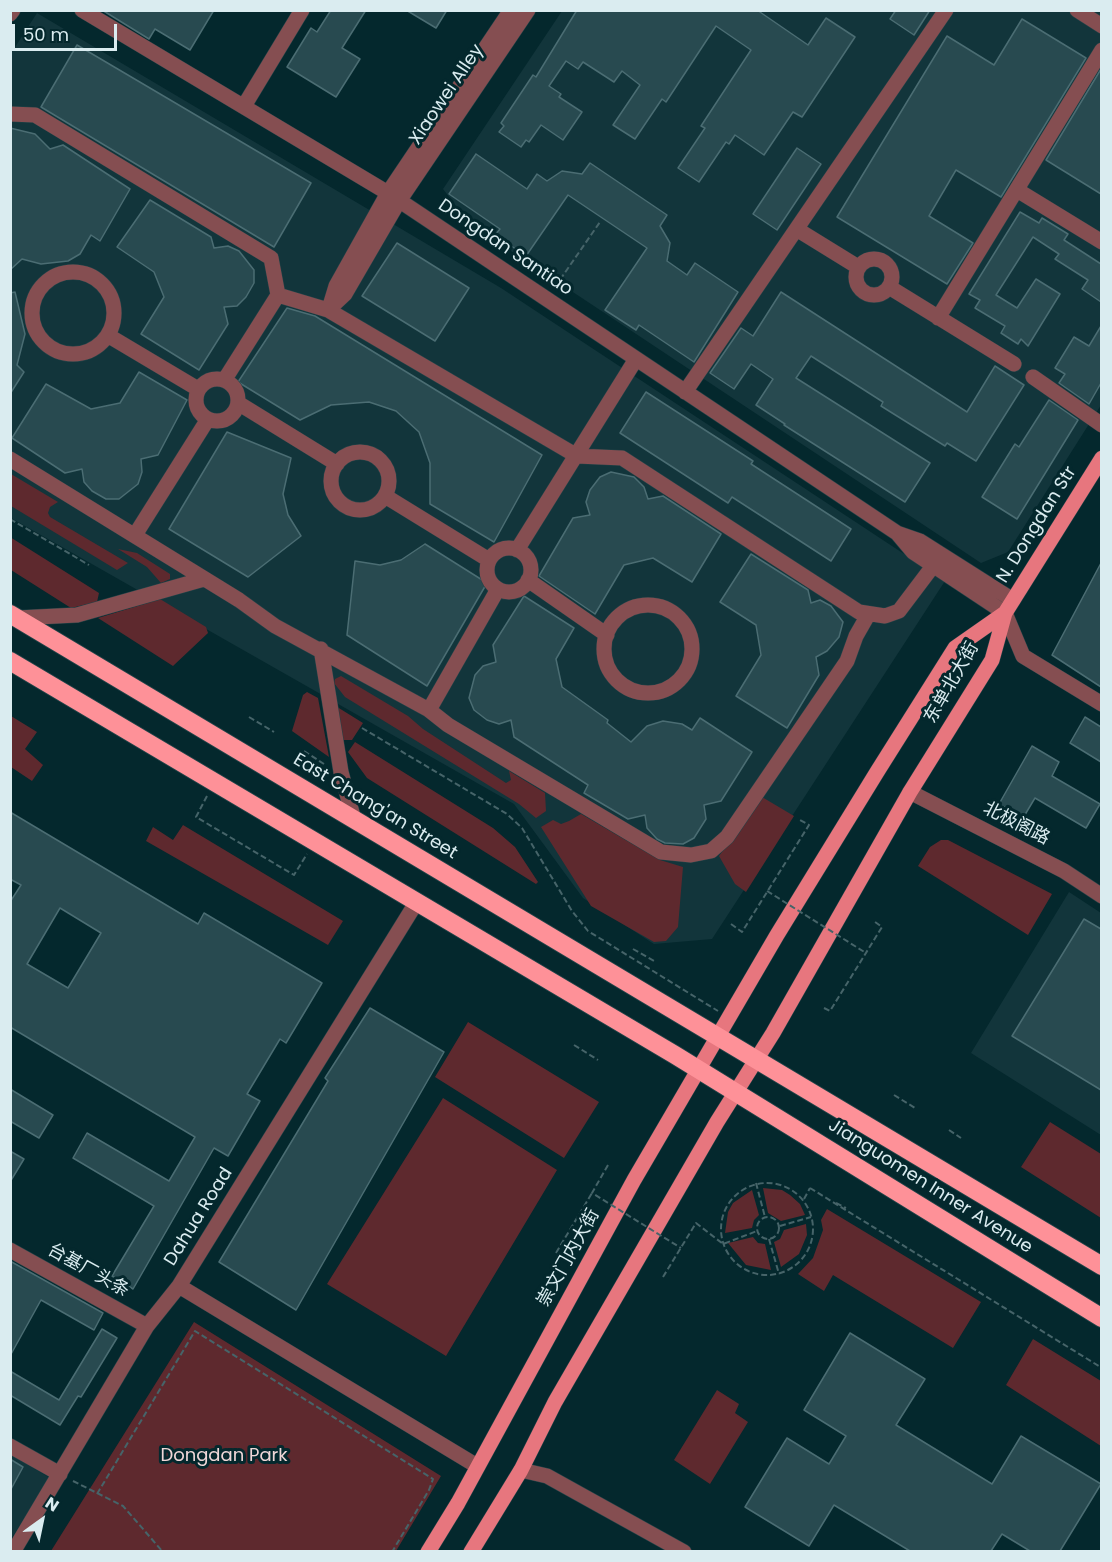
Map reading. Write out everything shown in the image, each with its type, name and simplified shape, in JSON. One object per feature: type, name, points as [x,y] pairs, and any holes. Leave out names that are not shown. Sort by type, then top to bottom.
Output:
[{"type":"highway","name":"East Chang'an Street","points":[[14,616],[757,1058]]},
{"type":"highway","points":[[10,661],[699,1069]]},
{"type":"highway","name":"Jianguomen Inner Avenue","points":[[757,1058],[1101,1266]]},
{"type":"highway","name":"Jianguomen Inner Avenue","points":[[699,1069],[1101,1318]]},
{"type":"main road","name":"N. Dongdan Str","points":[[1009,606],[1101,458]]},
{"type":"main road","name":"东单北大街","points":[[736,1092],[910,792],[992,660],[1009,606]]},
{"type":"main road","name":"东单北大街","points":[[719,1035],[783,926],[955,648],[1009,606]]},
{"type":"main road","name":"崇文门内大街","points":[[428,1551],[608,1227],[719,1035]]},
{"type":"main road","points":[[471,1551],[521,1470],[555,1402],[736,1092]]},
{"type":"street","name":"Dongdan Santiao","points":[[82,10],[393,197],[897,533],[920,541],[1009,606]]},
{"type":"street","points":[[243,106],[302,10]]},
{"type":"street","name":"Xiaowei Alley","points":[[393,197],[511,10]]},
{"type":"street","name":"Xiaowei Alley","points":[[393,197],[528,10]]},
{"type":"street","points":[[685,392],[803,233],[946,10]]},
{"type":"street","points":[[1077,10],[1101,26]]},
{"type":"street","points":[[935,316],[1017,190],[1101,50]]},
{"type":"street","points":[[10,114],[35,115],[271,258],[278,295],[225,380]]},
{"type":"street","points":[[1017,190],[1101,242]]},
{"type":"street","points":[[328,310],[336,286],[393,197]]},
{"type":"street","points":[[803,233],[858,267]]},
{"type":"street","points":[[872,258],[884,261],[892,276],[889,287],[879,294],[867,294],[855,280],[858,267],[872,258]]},
{"type":"street","points":[[76,271],[90,274],[111,294],[115,315],[109,336],[100,345],[75,354],[50,347],[41,339],[33,321],[33,301],[39,289],[49,279],[62,273],[76,271]]},
{"type":"street","points":[[889,287],[1014,364]]},
{"type":"street","points":[[278,295],[328,310],[577,456],[622,458],[859,612],[885,616],[899,611],[933,566]]},
{"type":"street","points":[[109,336],[198,389]]},
{"type":"street","points":[[517,550],[636,359]]},
{"type":"street","points":[[1033,377],[1101,425]]},
{"type":"street","points":[[212,378],[225,380],[236,389],[238,403],[227,419],[220,421],[207,419],[198,410],[195,396],[198,389],[212,378]]},
{"type":"street","points":[[238,403],[337,464]]},
{"type":"street","points":[[135,535],[207,419]]},
{"type":"street","points":[[362,452],[380,460],[389,477],[385,496],[371,507],[353,509],[344,505],[333,490],[332,472],[343,457],[362,452]]},
{"type":"street","points":[[10,459],[135,535],[275,626],[321,649],[429,710],[448,724],[661,852],[691,855],[711,852],[727,837],[847,661],[868,615]]},
{"type":"street","points":[[385,496],[489,560]]},
{"type":"street","name":"Dongdan Santiao","points":[[897,533],[913,552],[933,566],[1009,606]]},
{"type":"street","points":[[489,560],[504,548],[523,553],[530,566],[528,580],[517,590],[498,589]]},
{"type":"street","points":[[489,560],[489,577],[498,589]]},
{"type":"street","points":[[14,616],[77,615],[204,579]]},
{"type":"street","points":[[528,580],[607,635]]},
{"type":"street","points":[[429,710],[498,589]]},
{"type":"street","points":[[652,605],[667,609],[683,623],[692,643],[692,658],[686,672],[665,690],[651,693],[637,691],[624,685],[607,663],[604,649],[607,635],[613,622],[624,612],[638,606],[652,605]]},
{"type":"street","points":[[1009,606],[1023,656],[1101,704]]},
{"type":"street","points":[[321,649],[341,772],[354,820]]},
{"type":"street","name":"北极阁路","points":[[910,792],[1064,872],[1101,896]]},
{"type":"street","name":"Dahua Road","points":[[13,1551],[147,1326],[179,1286],[416,903]]},
{"type":"street","name":"台基厂头条","points":[[10,1250],[147,1326]]},
{"type":"street","points":[[179,1286],[477,1466]]},
{"type":"street","points":[[10,1446],[60,1474]]},
{"type":"street","points":[[521,1470],[547,1476],[684,1551]]},
{"type":"path","points":[[546,299],[600,222]]},
{"type":"path","points":[[10,519],[89,565]]},
{"type":"path","points":[[249,717],[274,732]]},
{"type":"path","points":[[362,728],[507,813],[522,828],[572,911],[588,931],[730,1018]]},
{"type":"path","points":[[303,751],[327,766]]},
{"type":"path","points":[[215,782],[196,817],[294,875],[314,841]]},
{"type":"path","points":[[730,924],[742,932],[809,825],[800,820]]},
{"type":"path","points":[[767,891],[866,953]]},
{"type":"path","points":[[824,1008],[830,1011],[882,927],[875,922]]},
{"type":"path","points":[[633,949],[656,962]]},
{"type":"path","points":[[574,1045],[598,1060]]},
{"type":"path","points":[[894,1095],[915,1108]]},
{"type":"path","points":[[949,1130],[961,1138]]},
{"type":"path","points":[[556,1252],[608,1165]]},
{"type":"path","points":[[756,1183],[765,1217]]},
{"type":"path","points":[[663,1277],[696,1223],[723,1244],[739,1266],[751,1273],[779,1274],[792,1268],[803,1258],[811,1245],[814,1231],[812,1216],[804,1200],[782,1184],[756,1183],[744,1188],[726,1206],[721,1225],[723,1244]]},
{"type":"path","points":[[804,1200],[810,1188]]},
{"type":"path","points":[[810,1188],[846,1208]]},
{"type":"path","points":[[810,1188],[1101,1368]]},
{"type":"path","points":[[592,1193],[681,1248]]},
{"type":"path","points":[[780,1226],[812,1216]]},
{"type":"path","points":[[765,1217],[774,1218],[780,1226]]},
{"type":"path","points":[[765,1217],[758,1224],[757,1231],[762,1237],[769,1239],[778,1234],[780,1226]]},
{"type":"path","points":[[723,1244],[757,1231]]},
{"type":"path","points":[[769,1239],[779,1274]]},
{"type":"path","points":[[97,1494],[195,1331],[433,1479],[429,1490],[392,1551]]},
{"type":"path","points":[[60,1474],[123,1506],[163,1551]]},
{"type":"shaded area","points":[[562,11],[1101,11],[1101,405],[1008,552],[981,563],[475,227],[456,206],[443,189]]},
{"type":"shaded area","points":[[37,13],[501,288],[945,581],[712,939],[654,944],[583,898],[514,804],[11,518],[10,55]]},
{"type":"shaded area","points":[[1069,892],[1101,913],[1101,1135],[971,1053]]},
{"type":"shaded area","points":[[11,1455],[50,1478],[11,1539]]},
{"type":"green space","points":[[11,474],[58,502],[50,507],[48,513],[50,517],[128,563],[117,570],[11,506]]},
{"type":"green space","points":[[10,537],[99,593],[97,602],[71,608],[11,570]]},
{"type":"green space","points":[[118,549],[137,553],[170,574],[170,579],[161,583],[147,567]]},
{"type":"green space","points":[[160,599],[206,627],[208,633],[173,666],[98,618]]},
{"type":"green space","points":[[341,676],[408,716],[423,729],[506,783],[511,780],[509,771],[545,793],[546,811],[536,818],[519,804],[345,697],[334,683],[335,679]]},
{"type":"green space","points":[[307,692],[318,698],[329,757],[292,731],[303,695]]},
{"type":"green space","points":[[334,705],[363,723],[352,740],[341,740]]},
{"type":"green space","points":[[11,716],[37,732],[25,749],[43,765],[32,781],[11,767]]},
{"type":"green space","points":[[355,742],[493,828],[515,847],[538,882],[536,884],[367,778],[348,752]]},
{"type":"green space","points":[[762,797],[794,816],[746,892],[735,884],[719,856]]},
{"type":"green space","points":[[581,814],[660,860],[683,867],[678,927],[666,941],[654,942],[591,906],[541,827],[553,820],[561,824]]},
{"type":"green space","points":[[183,825],[343,921],[328,945],[146,841],[153,827],[173,840]]},
{"type":"green space","points":[[941,840],[948,840],[1052,894],[1028,935],[918,866],[930,847]]},
{"type":"green space","points":[[468,1022],[599,1102],[564,1158],[435,1077]]},
{"type":"green space","points":[[443,1098],[557,1170],[446,1356],[327,1284]]},
{"type":"green space","points":[[1050,1122],[1101,1154],[1101,1218],[1021,1167]]},
{"type":"green space","points":[[763,1188],[782,1190],[790,1195],[800,1204],[805,1215],[781,1221],[768,1213]]},
{"type":"green space","points":[[752,1190],[759,1215],[754,1220],[752,1228],[725,1233],[728,1212],[733,1203]]},
{"type":"green space","points":[[827,1209],[981,1302],[953,1348],[833,1275],[824,1291],[798,1274],[813,1258],[823,1230],[821,1220]]},
{"type":"green space","points":[[806,1224],[807,1235],[799,1254],[781,1267],[774,1242],[780,1239],[784,1230]]},
{"type":"green space","points":[[753,1237],[758,1243],[765,1244],[771,1270],[746,1265],[728,1243]]},
{"type":"green space","name":"Dongdan Park","points":[[194,1322],[441,1476],[396,1551],[51,1551]]},
{"type":"green space","points":[[1033,1339],[1101,1381],[1101,1446],[1006,1385]]},
{"type":"green space","points":[[717,1390],[739,1404],[735,1413],[748,1422],[710,1484],[674,1460]]},
{"type":"building","points":[[102,10],[214,10],[190,50],[155,29],[149,39]]},
{"type":"building","points":[[331,10],[366,10],[342,48],[360,59],[336,97],[287,67],[311,28],[317,32]]},
{"type":"building","points":[[406,10],[447,10],[436,28]]},
{"type":"building","points":[[577,10],[757,10],[808,45],[826,18],[855,37],[802,117],[793,112],[764,155],[735,135],[729,144],[726,142],[699,182],[678,168],[705,128],[701,126],[751,50],[716,26],[666,102],[662,99],[635,139],[613,125],[640,85],[622,71],[614,82],[583,62],[578,69],[566,61],[549,86],[561,94],[559,97],[582,112],[563,140],[541,125],[529,142],[526,140],[521,147],[499,132],[504,126],[501,123],[533,75],[536,77]]},
{"type":"building","points":[[896,10],[930,10],[914,35],[890,19]]},
{"type":"building","points":[[1022,19],[1086,58],[1001,197],[956,170],[929,216],[973,243],[947,284],[837,217],[947,36],[994,65]]},
{"type":"building","points":[[77,45],[311,183],[274,247],[41,107]]},
{"type":"building","points":[[1101,69],[1101,194],[1046,160]]},
{"type":"building","points":[[10,128],[35,134],[50,149],[63,145],[130,189],[100,241],[91,235],[80,254],[68,261],[41,264],[22,259],[10,270]]},
{"type":"building","points":[[797,148],[821,164],[777,230],[753,214]]},
{"type":"building","points":[[476,154],[527,189],[537,174],[547,181],[562,171],[582,174],[590,163],[667,215],[660,226],[670,243],[667,261],[687,275],[695,263],[738,292],[694,362],[639,325],[636,330],[605,310],[647,248],[568,195],[526,256],[495,235],[500,229],[449,194]]},
{"type":"building","points":[[150,200],[211,237],[214,248],[228,246],[239,251],[254,270],[254,283],[246,297],[237,306],[224,307],[228,324],[199,370],[141,334],[164,297],[154,272],[117,247]]},
{"type":"building","points":[[1020,212],[1039,223],[1042,218],[1068,234],[1064,240],[1101,264],[1101,302],[1082,289],[1088,280],[1055,259],[1059,254],[1033,237],[996,295],[1017,308],[1036,279],[1060,294],[1028,346],[1021,339],[1018,344],[1001,333],[1005,326],[975,308],[980,300],[969,294]]},
{"type":"building","points":[[397,243],[469,288],[435,341],[362,296]]},
{"type":"building","points":[[15,292],[25,334],[17,365],[24,372],[10,394],[10,293]]},
{"type":"building","points":[[781,292],[967,412],[995,366],[1024,385],[976,461],[947,443],[945,446],[881,406],[883,402],[811,356],[796,378],[930,463],[905,502],[756,405],[773,379],[751,364],[734,389],[710,373],[741,328],[753,336]]},
{"type":"building","points":[[287,308],[315,316],[542,455],[494,542],[430,504],[430,463],[419,432],[396,411],[369,402],[331,405],[300,420],[238,382]]},
{"type":"building","points":[[1101,326],[1101,383],[1089,404],[1059,383],[1065,374],[1055,368],[1074,337],[1089,346]]},
{"type":"building","points":[[139,372],[187,400],[158,455],[141,459],[142,472],[138,484],[119,499],[106,499],[92,491],[84,482],[82,469],[65,473],[12,438],[46,384],[91,409],[120,403]]},
{"type":"building","points":[[646,392],[753,461],[751,464],[851,529],[831,561],[732,497],[728,503],[620,433]]},
{"type":"building","points":[[1049,400],[1078,420],[1017,519],[982,497],[1015,444],[1019,447]]},
{"type":"building","points":[[227,432],[291,458],[283,494],[288,515],[301,536],[248,577],[169,529]]},
{"type":"building","points":[[611,472],[634,477],[644,487],[648,499],[663,496],[721,534],[692,582],[653,558],[624,565],[595,614],[539,576],[573,518],[590,515],[586,502],[590,490],[600,477]]},
{"type":"building","points":[[425,544],[487,583],[427,686],[347,635],[355,561],[380,565],[401,560]]},
{"type":"building","points":[[751,554],[808,590],[811,603],[820,600],[831,606],[843,622],[839,637],[827,651],[816,657],[819,675],[787,728],[736,696],[761,655],[756,625],[720,602]]},
{"type":"building","points":[[1101,563],[1101,687],[1052,655]]},
{"type":"building","points":[[524,596],[574,628],[556,659],[562,687],[608,720],[607,723],[631,742],[647,726],[663,721],[682,724],[692,730],[700,718],[752,752],[721,801],[704,805],[706,819],[694,838],[683,844],[665,843],[657,839],[647,828],[645,815],[628,819],[584,793],[588,785],[514,737],[511,720],[499,724],[487,720],[474,710],[469,698],[475,675],[483,666],[496,662],[493,645]]},
{"type":"building","points":[[1085,717],[1101,727],[1101,762],[1070,743]]},
{"type":"building","points":[[1032,746],[1059,762],[1052,776],[1100,804],[1086,828],[1035,798],[1023,818],[999,804]]},
{"type":"building","points":[[10,812],[198,924],[204,913],[322,983],[286,1043],[280,1039],[247,1094],[260,1101],[228,1156],[214,1148],[133,1289],[112,1276],[154,1206],[73,1158],[87,1133],[169,1181],[195,1137],[10,1027],[10,902],[21,885],[10,879]],"holes":[[[60,908],[101,933],[68,988],[27,964]]]},
{"type":"building","points":[[1084,919],[1101,929],[1101,1090],[1012,1036]]},
{"type":"building","points":[[370,1008],[444,1052],[296,1310],[219,1262],[328,1081],[325,1078]]},
{"type":"building","points":[[10,1089],[53,1115],[39,1138],[10,1121]]},
{"type":"building","points":[[10,1151],[24,1159],[10,1182]]},
{"type":"building","points":[[10,1261],[103,1313],[94,1330],[41,1300],[10,1356]]},
{"type":"building","points":[[102,1329],[117,1338],[81,1397],[78,1396],[60,1425],[10,1395],[10,1371],[59,1400]]},
{"type":"building","points":[[850,1333],[925,1379],[896,1425],[992,1484],[1021,1436],[1101,1484],[1060,1551],[1030,1551],[1002,1534],[991,1551],[910,1551],[834,1505],[809,1546],[745,1507],[787,1438],[829,1464],[846,1436],[804,1410]]},
{"type":"building","points":[[10,1459],[23,1467],[10,1491]]}]
